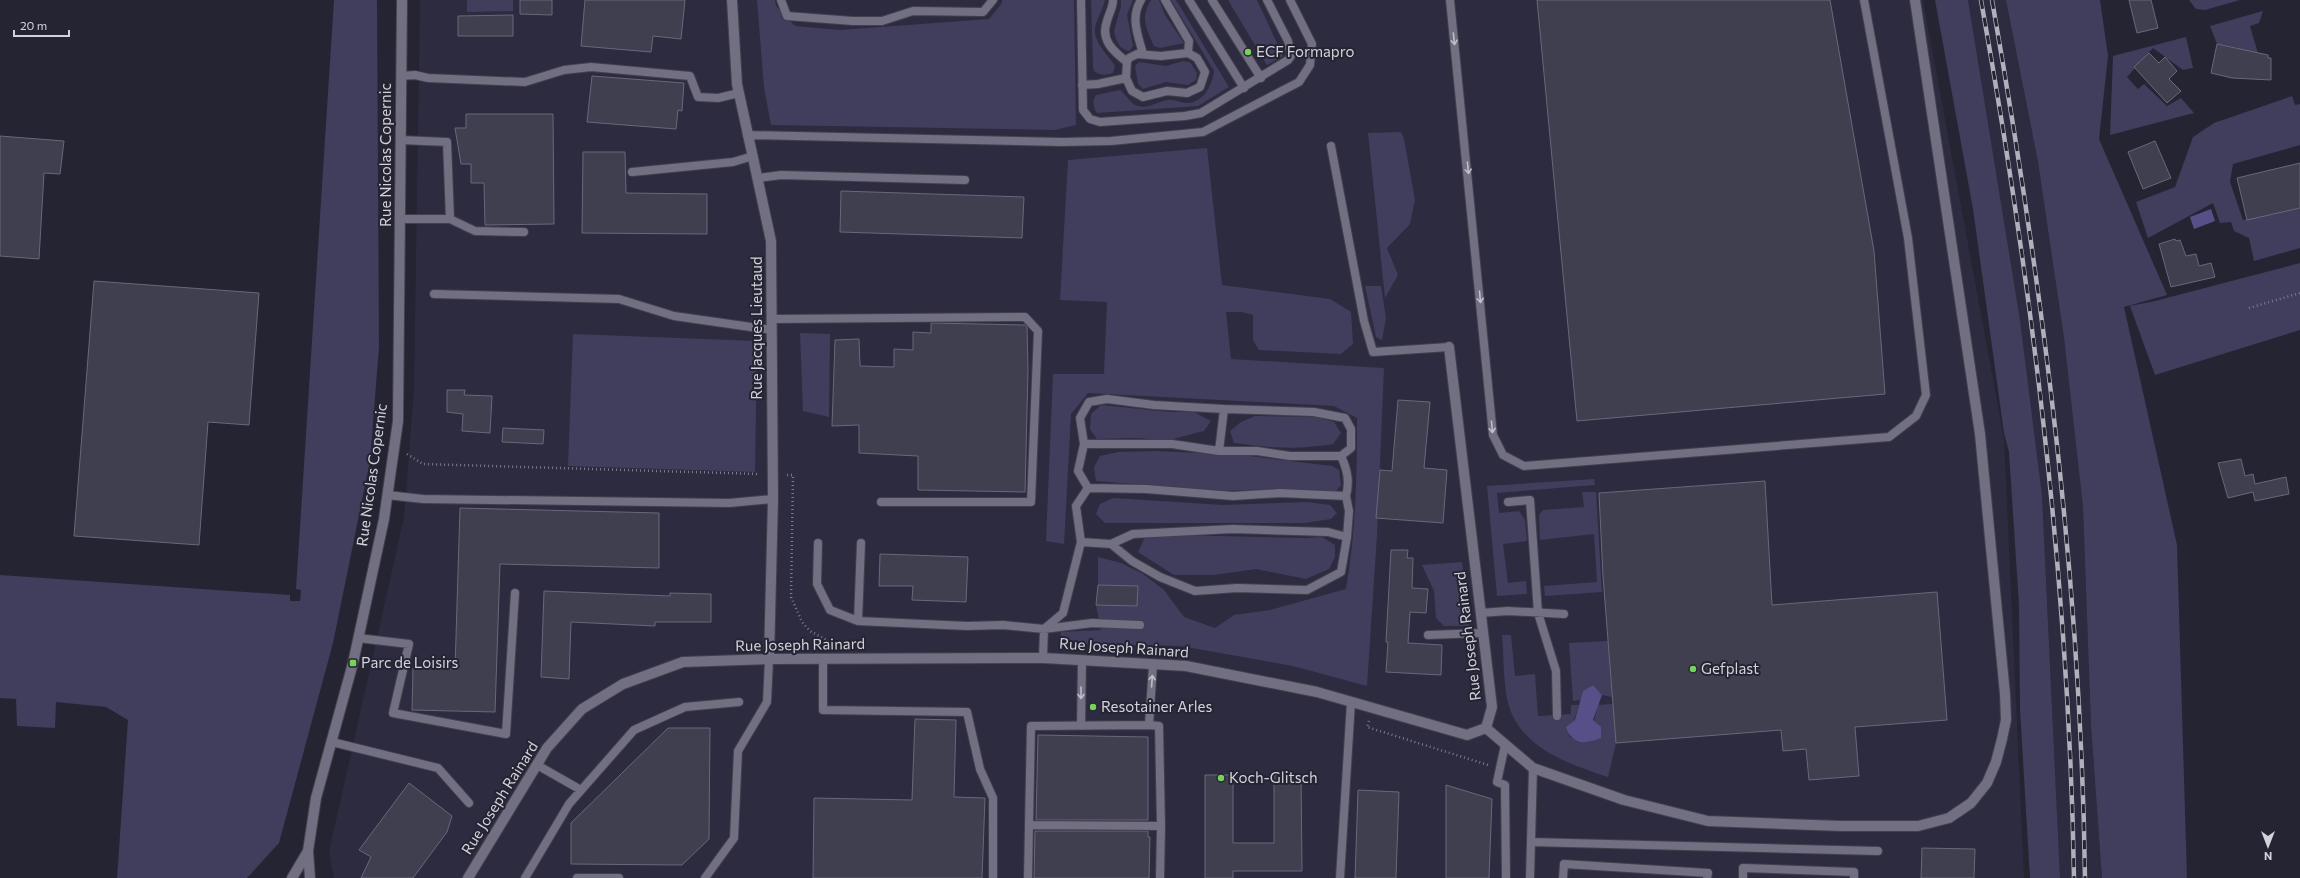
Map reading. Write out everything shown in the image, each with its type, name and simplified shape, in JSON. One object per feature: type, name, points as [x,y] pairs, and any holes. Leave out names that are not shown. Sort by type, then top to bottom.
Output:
[{"type":"street","name":"Rue Nicolas Copernic","points":[[308,851],[316,798],[332,742],[358,638],[387,495],[398,421],[402,0]]},
{"type":"street","name":"Rue Jacques Lieutaud","points":[[732,0],[739,93],[771,241],[773,500],[769,659]]},
{"type":"street","points":[[1486,728],[1533,768],[1624,800],[1708,821],[1841,826],[1918,826],[1949,818],[1971,803],[1987,783],[1996,762],[2006,720],[2005,694],[1980,434],[1915,0]]},
{"type":"street","name":"Rue Joseph Rainard","points":[[468,878],[547,748],[582,709],[623,684],[683,662],[769,659],[1043,658],[1186,666],[1317,692],[1467,736],[1486,728],[1492,707],[1449,347]]},
{"type":"street","points":[[292,878],[308,851]]},
{"type":"street","points":[[308,851],[310,878]]},
{"type":"lane","points":[[781,0],[787,16],[853,21],[882,20],[913,11],[983,12],[993,0]]},
{"type":"lane","points":[[1080,0],[1083,110],[1090,119],[1100,122],[1193,115],[1207,110],[1288,60],[1291,56],[1288,41],[1267,0]]},
{"type":"lane","points":[[1113,0],[1105,34],[1110,47],[1127,62]]},
{"type":"lane","points":[[1141,0],[1135,11],[1135,18],[1143,54]]},
{"type":"lane","points":[[1165,0],[1189,41],[1188,53]]},
{"type":"lane","points":[[1190,0],[1244,88]]},
{"type":"lane","points":[[1212,0],[1261,78]]},
{"type":"lane","points":[[747,135],[1062,142],[1111,141],[1203,132],[1299,82],[1310,65],[1312,44],[1290,0]]},
{"type":"lane","points":[[1450,0],[1493,435],[1503,455],[1524,466],[1889,437],[1916,416],[1926,395],[1908,238],[1864,0]]},
{"type":"lane","points":[[1188,53],[1197,58],[1205,72],[1203,81],[1192,92],[1167,91],[1143,97],[1132,90],[1126,78],[1127,62],[1133,55],[1143,54],[1161,56],[1188,53]]},
{"type":"lane","points":[[401,76],[415,75],[428,78],[525,82],[564,70],[591,67],[690,76],[698,97],[718,98],[739,93]]},
{"type":"lane","points":[[1082,85],[1105,83],[1126,78]]},
{"type":"lane","points":[[401,140],[447,142],[450,219]]},
{"type":"lane","points":[[1331,146],[1364,321],[1372,352],[1449,347]]},
{"type":"lane","points":[[632,172],[733,162],[753,156]]},
{"type":"lane","points":[[758,178],[781,175],[965,180]]},
{"type":"lane","points":[[400,219],[450,219],[475,230],[524,232]]},
{"type":"lane","points":[[434,294],[619,299],[674,316],[772,330]]},
{"type":"lane","points":[[772,319],[1025,317],[1038,331],[1031,502],[881,502]]},
{"type":"lane","points":[[1084,444],[1172,444],[1219,451],[1257,451],[1290,456],[1341,456],[1351,448],[1351,429],[1345,418],[1306,412],[1154,405],[1107,399],[1089,402],[1080,418],[1084,444],[1078,471],[1088,488]]},
{"type":"lane","points":[[1219,451],[1224,409]]},
{"type":"lane","points":[[1111,544],[1132,561],[1160,577],[1195,592],[1237,588],[1307,590],[1341,572],[1347,537],[1349,511],[1346,496],[1348,487],[1347,469],[1341,456]]},
{"type":"lane","points":[[1088,488],[1146,489],[1234,496],[1280,493],[1346,496]]},
{"type":"lane","points":[[1043,658],[1044,629],[1063,613],[1081,542],[1076,506],[1088,488]]},
{"type":"lane","points":[[387,495],[423,499],[729,503],[773,500]]},
{"type":"lane","points":[[1508,502],[1530,500],[1538,613],[1556,671],[1557,716]]},
{"type":"lane","points":[[1081,542],[1111,544],[1134,534],[1234,529],[1328,532],[1347,537]]},
{"type":"lane","points":[[818,543],[817,584],[830,610],[858,621],[966,626],[1003,624],[1044,629],[1092,623],[1140,624]]},
{"type":"lane","points":[[858,621],[860,543]]},
{"type":"lane","points":[[358,638],[409,644],[393,714],[506,734],[515,593]]},
{"type":"lane","points":[[1480,613],[1564,614]]},
{"type":"lane","points":[[1428,635],[1482,633]]},
{"type":"lane","points":[[705,878],[734,838],[738,751],[767,702],[769,659]]},
{"type":"lane","points":[[824,659],[824,710],[967,712],[980,769],[993,798],[993,878]]},
{"type":"lane","points":[[1081,726],[1082,660]]},
{"type":"lane","points":[[1149,725],[1152,664]]},
{"type":"lane","points":[[525,878],[569,804],[634,730],[685,707],[739,702]]},
{"type":"lane","points":[[1340,878],[1351,702]]},
{"type":"lane","points":[[1028,878],[1031,726],[1149,725],[1159,726],[1161,826],[1160,878]]},
{"type":"lane","points":[[332,742],[438,768],[469,803]]},
{"type":"lane","points":[[1505,745],[1497,782],[1505,785],[1506,878]]},
{"type":"lane","points":[[537,765],[581,790]]},
{"type":"lane","points":[[1530,878],[1533,768]]},
{"type":"lane","points":[[1029,825],[1161,826]]},
{"type":"lane","points":[[1531,842],[1878,851]]},
{"type":"lane","points":[[1563,878],[1564,864],[1708,873],[1708,878]]},
{"type":"lane","points":[[1743,878],[1743,868],[1854,872],[1854,878]]},
{"type":"lane","points":[[577,878],[619,878]]},
{"type":"path","points":[[2249,308],[2300,293]]},
{"type":"path","points":[[406,454],[423,464],[762,474]]},
{"type":"shaded area","points":[[334,0],[377,0],[379,347],[370,461],[333,643],[279,843],[247,878],[117,878],[128,720],[106,707],[56,702],[55,728],[17,726],[16,699],[0,698],[0,575],[290,595],[290,601],[300,601],[301,590],[296,589]]},
{"type":"shaded area","points":[[420,0],[1923,0],[2004,439],[2024,878],[334,878],[329,852],[404,517],[414,390]]},
{"type":"shaded area","points":[[467,0],[513,0],[513,11],[467,12]]},
{"type":"shaded area","points":[[757,0],[775,0],[776,6],[795,26],[840,30],[989,19],[1002,3],[1002,0],[1074,0],[1076,125],[1055,130],[771,125],[764,88]]},
{"type":"shaded area","points":[[1091,0],[1105,0],[1097,21],[1095,34],[1100,45],[1115,66],[1113,73],[1103,75],[1094,71]]},
{"type":"shaded area","points":[[1121,0],[1133,0],[1127,15],[1133,46],[1130,51],[1121,47],[1114,31],[1121,6]]},
{"type":"shaded area","points":[[1151,0],[1159,0],[1165,15],[1184,43],[1160,48],[1154,46],[1145,23],[1146,12]]},
{"type":"shaded area","points":[[1171,0],[1176,0],[1229,87],[1198,106],[1097,113],[1094,104],[1096,95],[1120,90],[1135,105],[1142,107],[1168,100],[1184,103],[1192,102],[1198,100],[1206,92],[1214,71]]},
{"type":"shaded area","points":[[1228,0],[1257,0],[1283,56],[1267,65]]},
{"type":"shaded area","points":[[1935,0],[1968,0],[2020,320],[2042,495],[2060,878],[2030,878],[2020,709],[2019,605],[2009,452],[2004,433],[1973,209]]},
{"type":"shaded area","points":[[1968,0],[2006,0],[2038,162],[2064,338],[2083,507],[2091,725],[2102,878],[2060,878],[2042,495],[2020,320]]},
{"type":"shaded area","points":[[2006,0],[2100,0],[2108,56],[2099,139],[2167,295],[2124,307],[2177,545],[2187,878],[2102,878],[2091,725],[2083,507],[2064,338],[2038,162]]},
{"type":"shaded area","points":[[2189,0],[2240,0],[2205,10],[2196,9]]},
{"type":"shaded area","points":[[2263,11],[2259,23],[2250,26],[2259,57],[2237,57],[2238,48],[2217,44],[2210,26]]},
{"type":"shaded area","points":[[2186,37],[2193,68],[2183,70],[2153,48],[2127,77],[2138,89],[2144,84],[2167,106],[2181,98],[2194,113],[2110,135],[2113,56]]},
{"type":"shaded area","points":[[1183,61],[1190,62],[1197,73],[1196,80],[1188,85],[1166,82],[1143,89],[1138,84],[1135,66],[1139,62],[1166,66]]},
{"type":"shaded area","points":[[2292,96],[2295,105],[2300,104],[2300,145],[2233,164],[2230,182],[2243,220],[2300,208],[2300,248],[2254,261],[2249,238],[2234,231],[2231,222],[2220,223],[2213,203],[2148,238],[2136,202],[2175,187],[2193,137],[2214,123]]},
{"type":"shaded area","points":[[1401,132],[1404,139],[1415,200],[1410,224],[1387,248],[1398,275],[1385,298],[1368,133]]},
{"type":"shaded area","points":[[1207,148],[1222,285],[1330,299],[1351,312],[1353,344],[1341,354],[1259,350],[1253,340],[1253,315],[1242,312],[1226,312],[1231,359],[1384,368],[1377,535],[1367,686],[1293,666],[1181,646],[1059,643],[1061,632],[1101,630],[1096,605],[1137,605],[1138,586],[1098,585],[1098,557],[1121,563],[1143,574],[1164,590],[1184,617],[1215,628],[1234,615],[1270,610],[1346,589],[1352,546],[1355,504],[1357,418],[1334,406],[1088,393],[1071,414],[1064,544],[1046,541],[1053,374],[1104,374],[1107,302],[1060,300],[1068,160]]},
{"type":"shaded area","points":[[2211,209],[2215,221],[2194,229],[2190,217]]},
{"type":"shaded area","points":[[2300,263],[2300,330],[2155,375],[2130,306],[2155,301]]},
{"type":"shaded area","points":[[1365,286],[1381,286],[1386,318],[1382,340],[1376,337]]},
{"type":"shaded area","points":[[800,333],[830,334],[829,417],[803,411]]},
{"type":"shaded area","points":[[573,334],[757,341],[755,472],[568,466]]},
{"type":"shaded area","points":[[1101,405],[1170,412],[1194,412],[1211,421],[1204,431],[1169,440],[1133,438],[1097,439],[1090,429],[1091,414]]},
{"type":"shaded area","points":[[1255,416],[1318,417],[1334,422],[1341,433],[1333,444],[1307,447],[1272,447],[1234,443],[1230,431],[1241,422]]},
{"type":"shaded area","points":[[1156,451],[1241,455],[1332,466],[1339,470],[1341,485],[1334,494],[1273,489],[1224,491],[1096,481],[1094,467],[1100,456],[1118,452]]},
{"type":"shaded area","points":[[1594,479],[1595,485],[1497,493],[1499,513],[1519,511],[1525,520],[1527,541],[1503,544],[1508,583],[1526,581],[1527,594],[1497,596],[1487,486]]},
{"type":"shaded area","points":[[1582,492],[1596,492],[1602,592],[1545,596],[1544,586],[1597,582],[1594,534],[1540,540],[1539,515],[1543,510],[1584,507]]},
{"type":"shaded area","points":[[1113,498],[1223,505],[1307,502],[1330,505],[1337,513],[1331,519],[1305,523],[1105,523],[1096,514],[1100,504]]},
{"type":"shaded area","points":[[1176,535],[1307,538],[1322,537],[1335,545],[1335,557],[1329,569],[1306,579],[1256,569],[1214,575],[1174,575],[1138,552],[1145,537]]},
{"type":"shaded area","points":[[1462,562],[1469,626],[1444,626],[1436,618],[1434,591],[1422,565]]},
{"type":"shaded area","points":[[1502,635],[1511,635],[1515,676],[1535,674],[1538,716],[1571,714],[1571,705],[1579,705],[1569,736],[1578,742],[1589,742],[1598,705],[1613,704],[1616,743],[1608,777],[1562,760],[1534,743],[1523,732],[1514,719],[1506,695]]},
{"type":"shaded area","points":[[1608,641],[1612,697],[1602,695],[1593,685],[1583,691],[1581,700],[1573,701],[1569,643]]},
{"type":"shaded area","points":[[1593,685],[1602,695],[1593,720],[1601,727],[1601,738],[1580,742],[1572,738],[1566,727],[1575,720],[1583,691]]},
{"type":"building","points":[[520,0],[552,0],[552,15],[520,14]]},
{"type":"building","points":[[585,0],[685,0],[681,39],[653,36],[651,52],[581,46]]},
{"type":"building","points":[[1537,0],[1830,0],[1874,251],[1885,394],[1577,421]]},
{"type":"building","points":[[2129,0],[2151,0],[2158,28],[2137,33]]},
{"type":"building","points":[[513,15],[513,36],[458,36],[458,16]]},
{"type":"building","points":[[2217,44],[2268,55],[2268,58],[2271,58],[2271,80],[2232,78],[2211,73]]},
{"type":"building","points":[[2149,53],[2159,63],[2165,57],[2177,71],[2169,79],[2181,91],[2167,103],[2134,67]]},
{"type":"building","points":[[592,76],[684,83],[682,111],[678,110],[676,129],[587,122]]},
{"type":"building","points":[[466,114],[553,114],[554,224],[485,225],[484,183],[471,183],[471,164],[461,164],[455,128],[466,128]]},
{"type":"building","points":[[0,136],[64,141],[60,174],[44,173],[39,259],[0,256]]},
{"type":"building","points":[[2155,141],[2171,178],[2143,189],[2128,152]]},
{"type":"building","points":[[583,152],[625,152],[626,193],[707,194],[707,234],[582,233]]},
{"type":"building","points":[[2300,163],[2300,208],[2247,220],[2237,178]]},
{"type":"building","points":[[841,191],[1024,197],[1022,238],[840,232]]},
{"type":"building","points":[[2175,239],[2176,241],[2180,240],[2186,256],[2196,254],[2199,266],[2211,263],[2215,277],[2171,287],[2159,244]]},
{"type":"building","points":[[94,281],[259,293],[249,425],[208,422],[199,545],[74,536]]},
{"type":"building","points":[[931,323],[1025,325],[1027,327],[1028,370],[1025,492],[918,490],[918,456],[859,453],[859,425],[832,426],[835,340],[859,339],[860,366],[894,367],[894,349],[913,350],[913,332],[931,333]]},
{"type":"building","points":[[447,390],[465,390],[464,395],[492,396],[490,433],[462,431],[463,414],[447,412]]},
{"type":"building","points":[[1398,400],[1430,402],[1424,468],[1447,470],[1443,523],[1376,518],[1380,470],[1392,471]]},
{"type":"building","points":[[503,428],[544,430],[543,444],[502,442]]},
{"type":"building","points":[[2241,459],[2245,476],[2253,474],[2255,484],[2286,477],[2289,494],[2255,501],[2253,492],[2228,498],[2218,463]]},
{"type":"building","points":[[1765,481],[1772,605],[1937,592],[1947,720],[1855,727],[1859,776],[1809,780],[1806,749],[1783,751],[1781,730],[1616,743],[1603,576],[1599,493]]},
{"type":"building","points":[[460,508],[659,513],[659,568],[500,564],[495,712],[412,710],[413,668],[455,669]]},
{"type":"building","points":[[1391,550],[1408,550],[1407,558],[1413,558],[1412,588],[1428,589],[1426,613],[1410,612],[1408,643],[1442,645],[1441,675],[1386,672],[1388,642],[1386,642]]},
{"type":"building","points":[[880,554],[968,557],[966,602],[912,600],[913,586],[879,586]]},
{"type":"building","points":[[1098,585],[1138,586],[1137,606],[1096,605]]},
{"type":"building","points":[[544,591],[670,596],[670,593],[711,594],[711,622],[655,622],[655,626],[571,622],[569,679],[541,677]]},
{"type":"building","points":[[915,719],[956,720],[954,797],[985,798],[982,878],[813,878],[814,798],[912,800]]},
{"type":"building","points":[[668,728],[710,728],[709,839],[682,865],[571,864],[571,823]]},
{"type":"building","points":[[1038,735],[1148,737],[1148,820],[1036,820]]},
{"type":"building","points":[[1205,775],[1233,775],[1233,843],[1274,843],[1274,775],[1301,775],[1302,871],[1233,871],[1233,878],[1205,878]]},
{"type":"building","points":[[409,783],[452,816],[447,832],[413,878],[361,878],[371,857],[359,850]]},
{"type":"building","points":[[1446,785],[1492,799],[1489,878],[1446,878]]},
{"type":"building","points":[[1358,790],[1399,792],[1396,878],[1355,878]]},
{"type":"building","points":[[1035,831],[1148,831],[1148,837],[1150,837],[1149,878],[1034,878]]},
{"type":"building","points":[[1922,848],[1975,849],[1974,878],[1921,878]]},
{"type":"railway","points":[[1981,0],[2017,218],[2045,437],[2065,657],[2071,767],[2074,878]]},
{"type":"railway","points":[[1992,0],[2043,327],[2056,437],[2076,657],[2082,767],[2085,878]]},
{"type":"place","name":"ECF Formapro","points":[[1248,52]]},
{"type":"place","name":"Parc de Loisirs","points":[[353,663]]},
{"type":"place","name":"Gefplast","points":[[1693,669]]},
{"type":"place","name":"Resotainer Arles","points":[[1093,707]]},
{"type":"place","name":"Koch-Glitsch","points":[[1221,778]]}]
